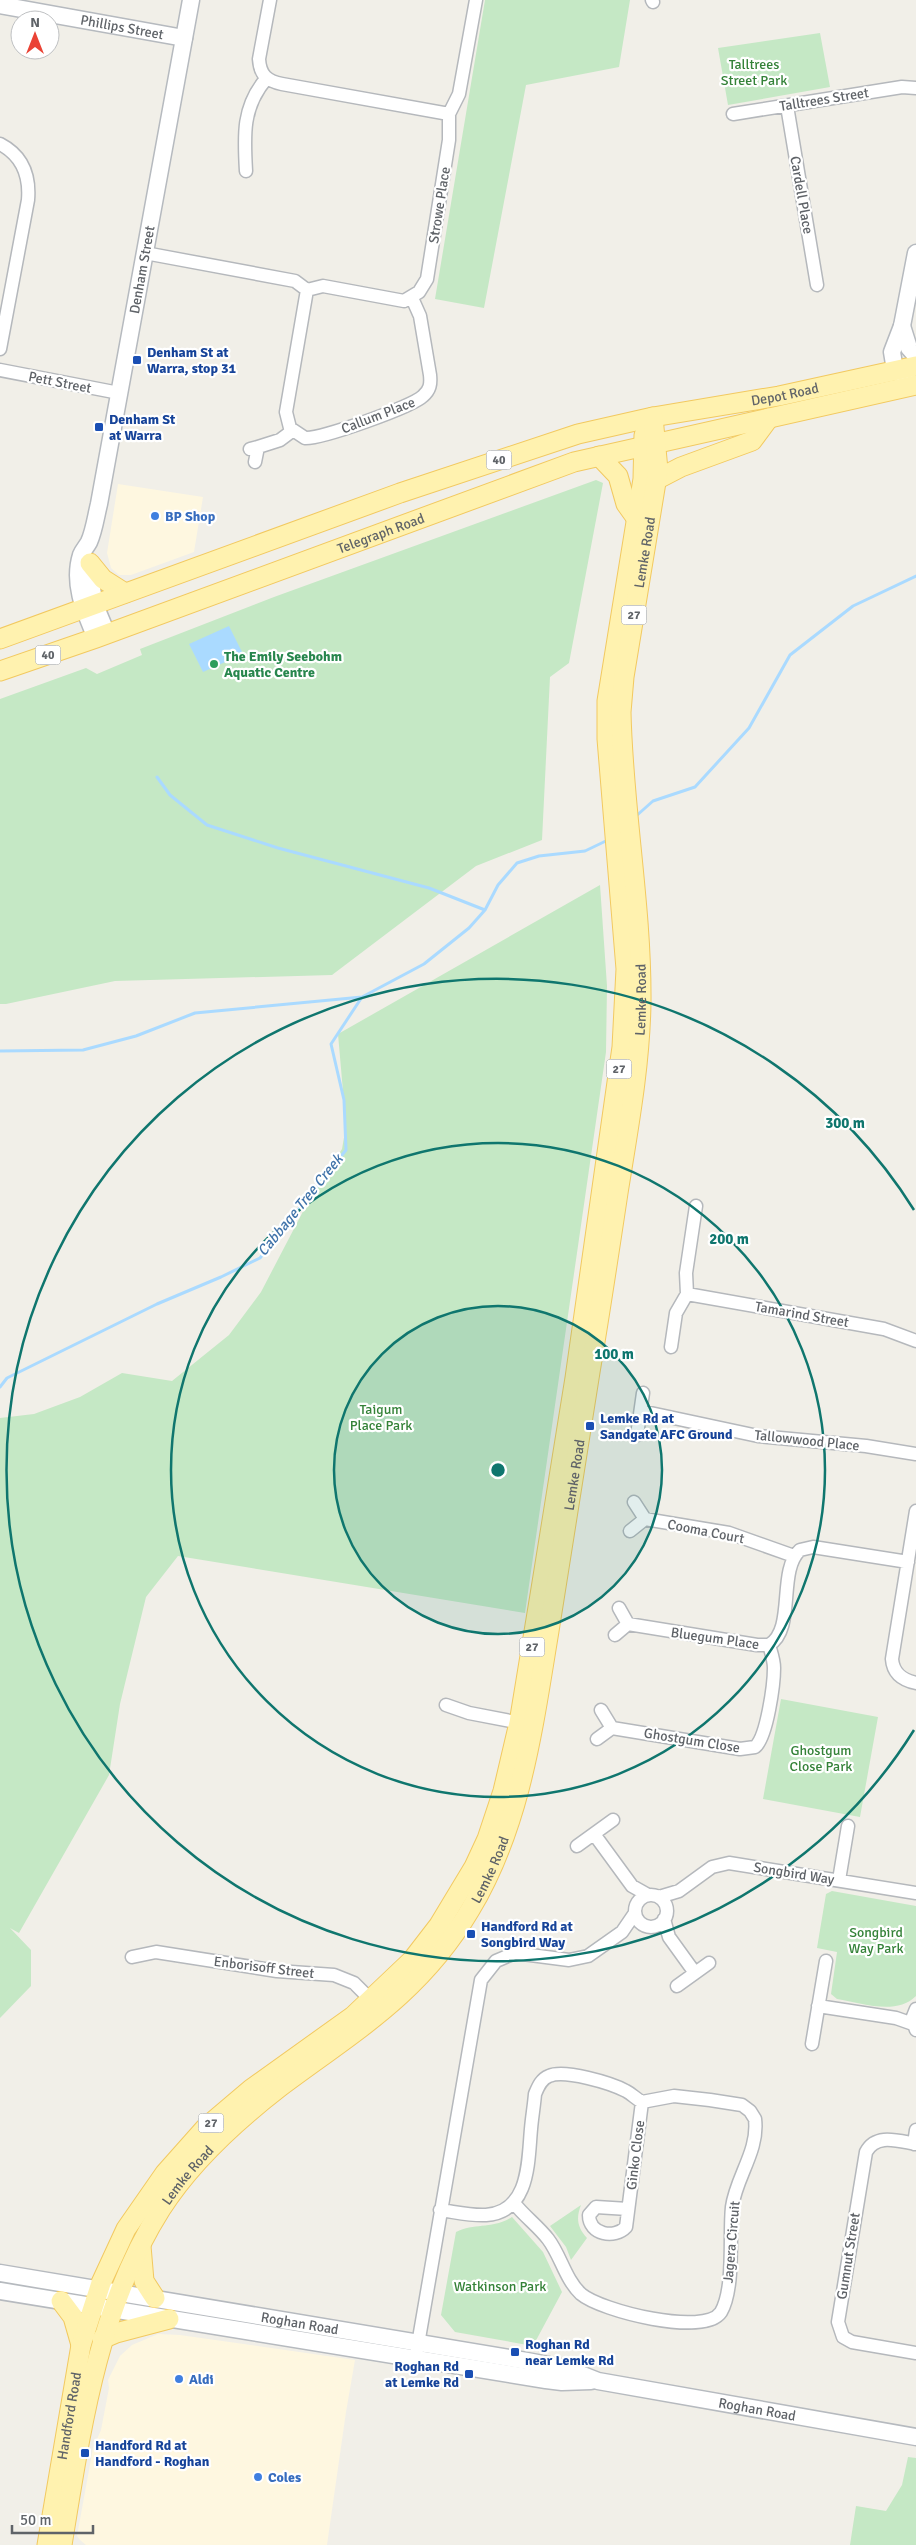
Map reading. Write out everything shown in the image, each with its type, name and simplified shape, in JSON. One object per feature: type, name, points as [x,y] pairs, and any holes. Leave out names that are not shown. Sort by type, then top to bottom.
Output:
[{"type":"main road","name":"Denham Street","points":[[90,607],[90,540],[120,392],[191,0]]},
{"type":"main road","name":"Phillips Street","points":[[0,5],[184,38]]},
{"type":"main road","points":[[916,253],[902,326],[892,352],[896,370],[902,376],[916,377]]},
{"type":"main road","points":[[902,326],[909,348],[916,356]]},
{"type":"main road","name":"Depot Road","points":[[648,418],[779,396],[916,366]]},
{"type":"main road","name":"Depot Road","points":[[769,418],[916,385]]},
{"type":"main road","name":"Lemke Road","points":[[616,756],[606,723],[609,676],[650,445],[648,418]]},
{"type":"main road","name":"40","points":[[0,639],[442,478],[578,434],[648,418]]},
{"type":"main road","points":[[656,480],[681,467],[752,441],[769,418]]},
{"type":"main road","name":"Telegraph Road","points":[[0,671],[102,636],[512,484],[599,456],[769,418]]},
{"type":"main road","name":"Lemke Road","points":[[115,2301],[141,2246],[171,2194],[194,2166],[222,2138],[377,2006],[439,1925],[474,1867],[496,1815],[526,1724],[622,1047],[626,969],[626,878],[616,756],[624,677],[658,464],[650,445]]},
{"type":"main road","points":[[599,456],[618,476],[626,504],[636,518]]},
{"type":"main road","name":"Denham Street","points":[[90,540],[82,554],[78,585],[102,636]]},
{"type":"main road","points":[[90,563],[103,579],[125,594]]},
{"type":"main road","name":"Lemke Road","points":[[96,2298],[131,2220],[152,2188],[184,2150],[226,2109],[377,2006]]},
{"type":"main road","points":[[141,2246],[143,2274],[155,2298]]},
{"type":"main road","name":"Roghan Road","points":[[0,2273],[96,2298],[115,2301],[169,2319],[418,2350]]},
{"type":"main road","name":"Roghan Road","points":[[0,2291],[61,2301],[96,2298]]},
{"type":"main road","name":"Handford Road","points":[[47,2545],[81,2345],[96,2298]]},
{"type":"main road","name":"Roghan Road","points":[[115,2301],[155,2298],[418,2350],[562,2382],[598,2381],[916,2437]]},
{"type":"main road","points":[[61,2301],[72,2317],[81,2345]]},
{"type":"main road","name":"Handford Road","points":[[62,2545],[81,2436],[102,2339],[115,2301]]},
{"type":"main road","points":[[102,2339],[116,2333],[169,2319]]},
{"type":"street","points":[[270,0],[259,59],[260,68],[266,79],[282,84],[449,114],[459,94],[476,0]]},
{"type":"street","points":[[246,171],[245,130],[250,105],[254,94],[266,79]]},
{"type":"street","name":"Talltrees Street","points":[[733,114],[902,87],[916,88]]},
{"type":"street","name":"Cardell Place","points":[[787,106],[817,286]]},
{"type":"street","name":"Strowe Place","points":[[412,298],[422,289],[427,279],[449,140],[449,114]]},
{"type":"street","points":[[0,144],[13,153],[22,164],[29,185],[0,349]]},
{"type":"street","points":[[145,253],[295,281],[307,290]]},
{"type":"street","points":[[307,290],[323,286],[394,300],[412,298]]},
{"type":"street","points":[[255,462],[254,448],[280,440],[292,431],[287,422],[286,407],[307,290]]},
{"type":"street","name":"Callum Place","points":[[292,431],[305,438],[323,436],[411,403],[427,392],[430,388],[430,375],[420,316],[412,298]]},
{"type":"street","name":"Pett Street","points":[[0,370],[120,392]]},
{"type":"street","points":[[670,1347],[676,1313],[687,1294],[686,1273],[696,1206]]},
{"type":"street","name":"Tamarind Street","points":[[687,1294],[884,1329],[916,1341]]},
{"type":"street","points":[[637,1435],[644,1393]]},
{"type":"street","name":"Tallowwood Place","points":[[640,1411],[758,1436],[866,1446],[916,1454]]},
{"type":"street","points":[[630,1531],[645,1519],[634,1502]]},
{"type":"street","points":[[916,1511],[892,1654],[895,1671],[901,1678],[916,1682]]},
{"type":"street","name":"Cooma Court","points":[[645,1519],[729,1533],[794,1556]]},
{"type":"street","points":[[794,1556],[804,1548],[813,1547],[908,1562]]},
{"type":"street","name":"Bluegum Place","points":[[628,1624],[756,1645],[769,1645],[777,1638],[781,1630],[790,1569],[794,1556]]},
{"type":"street","points":[[615,1635],[628,1624],[619,1608]]},
{"type":"street","name":"Ghostgum Close","points":[[612,1728],[740,1749],[755,1747],[763,1736],[774,1673],[774,1662],[769,1645]]},
{"type":"street","points":[[446,1705],[469,1713],[526,1724]]},
{"type":"street","points":[[597,1739],[612,1728],[601,1710]]},
{"type":"street","points":[[577,1846],[613,1820]]},
{"type":"street","points":[[839,1880],[848,1826]]},
{"type":"street","points":[[594,1834],[645,1902],[666,1914]]},
{"type":"street","name":"Songbird Way","points":[[645,1902],[679,1891],[712,1867],[724,1863],[839,1880],[916,1894]]},
{"type":"street","name":"Songbird Way","points":[[666,1914],[679,1891]]},
{"type":"street","points":[[645,1902],[648,1925]]},
{"type":"street","points":[[418,2350],[478,1986],[484,1974],[496,1961],[510,1954],[520,1952],[569,1960],[580,1959],[595,1952],[622,1932],[645,1902]]},
{"type":"street","points":[[622,1932],[648,1925],[666,1914]]},
{"type":"street","points":[[666,1914],[669,1937]]},
{"type":"street","points":[[648,1925],[669,1937],[695,1973]]},
{"type":"street","name":"Enborisoff Street","points":[[132,1957],[156,1952],[289,1973],[334,1975],[354,1983],[377,2006]]},
{"type":"street","points":[[812,2044],[826,1961]]},
{"type":"street","points":[[677,1986],[709,1964]]},
{"type":"street","points":[[818,2006],[914,2019]]},
{"type":"street","points":[[440,2210],[486,2215],[500,2212],[514,2203],[521,2192],[529,2165],[535,2094],[539,2085],[546,2078],[559,2074],[602,2082],[627,2091],[642,2102]]},
{"type":"street","name":"Jagera Circuit","points":[[514,2203],[547,2238],[572,2282],[590,2300],[628,2313],[686,2323],[708,2321],[718,2315],[724,2306],[731,2258],[733,2202],[751,2152],[755,2119],[750,2111],[742,2105],[710,2100],[674,2096],[642,2102]]},
{"type":"street","name":"Ginko Close","points":[[628,2209],[642,2102]]},
{"type":"street","name":"Gumnut Street","points":[[916,2130],[915,2144],[883,2140],[872,2144],[866,2152],[838,2322],[843,2337],[852,2342],[916,2353]]},
{"type":"shaded area","points":[[118,484],[203,497],[194,552],[131,575],[119,575],[111,568],[107,553]]},
{"type":"shaded area","points":[[158,2334],[180,2335],[355,2360],[327,2545],[86,2545],[80,2540],[77,2536],[93,2448],[101,2430],[109,2388],[108,2380],[120,2356],[132,2345]]},
{"type":"green space","points":[[485,0],[630,0],[619,67],[526,85],[484,308],[435,299]]},
{"type":"green space","name":"Talltrees Street Park","points":[[820,33],[830,87],[728,105],[718,48]]},
{"type":"green space","points":[[596,480],[603,483],[569,663],[550,677],[542,840],[476,866],[332,975],[115,981],[0,1004],[0,699],[86,668],[97,674],[142,655],[140,649],[274,597]]},
{"type":"green space","name":"Taigum Place Park","points":[[600,885],[607,986],[606,1052],[525,1613],[178,1556],[146,1597],[120,1704],[109,1775],[19,1933],[10,1928],[31,1950],[31,1986],[0,2018],[0,1418],[34,1414],[80,1397],[122,1373],[172,1381],[229,1335],[261,1292],[309,1200],[342,1149],[346,1126],[338,1034]]},
{"type":"green space","name":"Ghostgum Close Park","points":[[781,1699],[878,1717],[860,1817],[763,1799]]},
{"type":"green space","name":"Songbird Way Park","points":[[832,1891],[916,1906],[916,1996],[908,2002],[889,2007],[878,2007],[837,1999],[831,1994],[837,1952],[817,1948],[826,1894]]},
{"type":"green space","points":[[581,2205],[578,2222],[587,2238],[571,2260],[566,2247],[550,2226]]},
{"type":"green space","name":"Watkinson Park","points":[[512,2217],[543,2252],[562,2292],[533,2346],[455,2332],[441,2315],[456,2232],[470,2227],[490,2225]]},
{"type":"green space","points":[[908,2457],[916,2458],[916,2545],[850,2545],[856,2506],[886,2511],[902,2485]]},
{"type":"water","points":[[229,626],[243,654],[203,672],[189,644]]},
{"type":"waterway","name":"Cabbage Tree Creek","points":[[635,817],[653,801],[695,787],[749,728],[790,655],[853,606],[916,576]]},
{"type":"waterway","points":[[157,777],[170,795],[207,825],[278,848],[429,888],[485,910]]},
{"type":"waterway","name":"Cabbage Tree Creek","points":[[0,1387],[7,1378],[157,1304],[260,1258],[346,1150],[344,1100],[331,1044],[362,997],[424,964],[469,928],[485,910],[498,885],[517,863],[539,856],[585,851],[610,839]]},
{"type":"waterway","points":[[0,1051],[83,1050],[136,1036],[195,1013],[362,997]]},
{"type":"place","name":"Denham St at Warra, stop 31","points":[[137,360]]},
{"type":"place","name":"Denham St at Warra","points":[[99,427]]},
{"type":"place","name":"BP Shop","points":[[155,516]]},
{"type":"place","name":"The Emily Seebohm Aquatic Centre","points":[[214,664]]},
{"type":"place","name":"Lemke Rd at Sandgate AFC Ground","points":[[590,1426]]},
{"type":"place","name":"Handford Rd at Songbird Way","points":[[471,1934]]},
{"type":"place","name":"Roghan Rd near Lemke Rd","points":[[515,2352]]},
{"type":"place","name":"Roghan Rd at Lemke Rd","points":[[469,2374]]},
{"type":"place","name":"Aldi","points":[[179,2379]]},
{"type":"place","name":"Handford Rd at Handford - Roghan","points":[[85,2453]]},
{"type":"place","name":"Coles","points":[[258,2477]]}]
